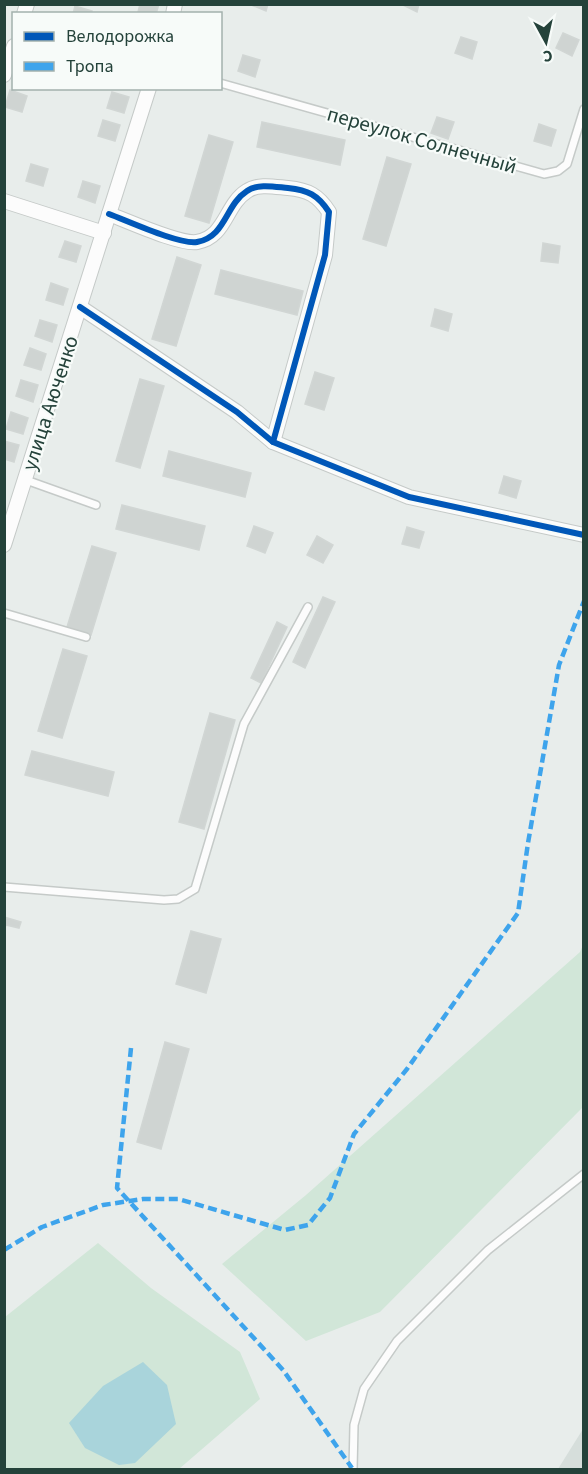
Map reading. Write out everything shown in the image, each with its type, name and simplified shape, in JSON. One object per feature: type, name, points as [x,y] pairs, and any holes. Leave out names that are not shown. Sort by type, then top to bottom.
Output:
[{"type":"street","points":[[4,75],[12,52]]},
{"type":"street","name":"улица Аюченко","points":[[4,545],[147,90]]},
{"type":"street","points":[[109,214],[188,243],[208,239],[221,229],[233,206],[248,190],[267,186],[307,190],[322,201],[329,212],[325,255],[273,442]]},
{"type":"street","points":[[4,201],[104,232]]},
{"type":"street","points":[[80,307],[237,412],[273,442],[409,497],[584,535]]},
{"type":"lane","name":"переулок Солнечный","points":[[222,84],[544,174],[558,171],[567,164],[584,109]]},
{"type":"lane","points":[[26,480],[96,504]]},
{"type":"lane","points":[[4,887],[164,900],[178,899],[195,889],[244,724],[308,607]]},
{"type":"lane","points":[[4,613],[86,637]]},
{"type":"lane","points":[[353,1470],[354,1425],[364,1389],[397,1341],[488,1250],[584,1174]]},
{"type":"shaded area","points":[[583,1429],[583,1469],[558,1469]]},
{"type":"green space","points":[[583,945],[583,1107],[380,1312],[306,1341],[222,1264],[306,1195],[580,952]]},
{"type":"green space","points":[[98,1243],[151,1288],[240,1352],[260,1399],[179,1469],[5,1470],[5,1317]]},
{"type":"water","points":[[143,1362],[167,1385],[176,1424],[135,1463],[119,1465],[85,1448],[69,1423],[103,1386]]},
{"type":"building","points":[[140,4],[159,4],[157,12],[138,12]]},
{"type":"building","points":[[249,4],[268,4],[266,11]]},
{"type":"building","points":[[401,4],[419,4],[417,12]]},
{"type":"building","points":[[75,6],[92,11],[92,12],[74,12]]},
{"type":"building","points":[[563,33],[579,40],[572,56],[556,48]]},
{"type":"building","points":[[461,37],[477,42],[472,59],[455,53]]},
{"type":"building","points":[[243,55],[260,60],[255,77],[238,71]]},
{"type":"building","points":[[10,90],[27,96],[22,112],[5,107]]},
{"type":"building","points":[[112,92],[129,97],[124,113],[107,108]]},
{"type":"building","points":[[437,117],[454,122],[448,139],[431,133]]},
{"type":"building","points":[[103,120],[120,125],[115,141],[98,136]]},
{"type":"building","points":[[262,122],[345,140],[340,165],[257,147]]},
{"type":"building","points":[[539,124],[556,130],[551,146],[534,141]]},
{"type":"building","points":[[209,135],[233,142],[209,223],[185,216]]},
{"type":"building","points":[[387,157],[411,164],[386,246],[363,239]]},
{"type":"building","points":[[31,164],[48,169],[43,186],[26,181]]},
{"type":"building","points":[[83,181],[100,186],[95,203],[78,197]]},
{"type":"building","points":[[65,241],[81,246],[76,262],[59,257]]},
{"type":"building","points":[[543,243],[560,246],[558,263],[541,261]]},
{"type":"building","points":[[177,257],[201,265],[176,346],[152,339]]},
{"type":"building","points":[[221,270],[303,291],[297,315],[215,294]]},
{"type":"building","points":[[51,283],[68,289],[63,305],[46,300]]},
{"type":"building","points":[[435,309],[452,314],[448,331],[431,326]]},
{"type":"building","points":[[40,320],[57,325],[52,342],[35,336]]},
{"type":"building","points":[[30,348],[46,354],[41,370],[24,365]]},
{"type":"building","points":[[315,372],[334,378],[324,410],[305,404]]},
{"type":"building","points":[[140,379],[164,386],[140,468],[116,461]]},
{"type":"building","points":[[21,380],[38,385],[33,402],[16,396]]},
{"type":"building","points":[[11,412],[28,418],[23,434],[6,429]]},
{"type":"building","points":[[4,441],[19,445],[14,462],[4,459]]},
{"type":"building","points":[[169,451],[251,473],[245,497],[163,476]]},
{"type":"building","points":[[504,476],[521,481],[516,498],[499,493]]},
{"type":"building","points":[[122,505],[205,526],[199,550],[116,529]]},
{"type":"building","points":[[254,526],[273,533],[265,553],[247,546]]},
{"type":"building","points":[[407,527],[424,532],[419,548],[402,544]]},
{"type":"building","points":[[317,536],[333,545],[323,563],[307,555]]},
{"type":"building","points":[[92,546],[116,553],[91,635],[67,627]]},
{"type":"building","points":[[323,597],[335,602],[305,668],[293,662]]},
{"type":"building","points":[[277,622],[287,627],[261,683],[251,678]]},
{"type":"building","points":[[63,649],[87,656],[62,738],[38,731]]},
{"type":"building","points":[[210,713],[235,720],[204,829],[179,822]]},
{"type":"building","points":[[32,751],[114,772],[108,796],[25,775]]},
{"type":"building","points":[[4,917],[21,922],[19,928],[6,925],[4,930]]},
{"type":"building","points":[[191,931],[221,939],[206,993],[176,984]]},
{"type":"building","points":[[165,1042],[189,1049],[161,1149],[137,1142]]},
{"type":"marked path","points":[[4,1250],[42,1227],[103,1205],[143,1199],[178,1199],[285,1230],[308,1225],[330,1198],[354,1134],[407,1069],[518,913],[559,665],[584,601]]},
{"type":"marked path","points":[[131,1048],[117,1188],[283,1370],[352,1468]]},
{"type":"cycle path","points":[[109,214],[179,240],[197,242],[214,234],[240,197],[256,187],[273,186],[301,190],[312,194],[325,206],[329,212],[325,255],[273,442]]},
{"type":"cycle path","points":[[80,307],[237,412],[273,442],[409,497],[584,535]]}]
